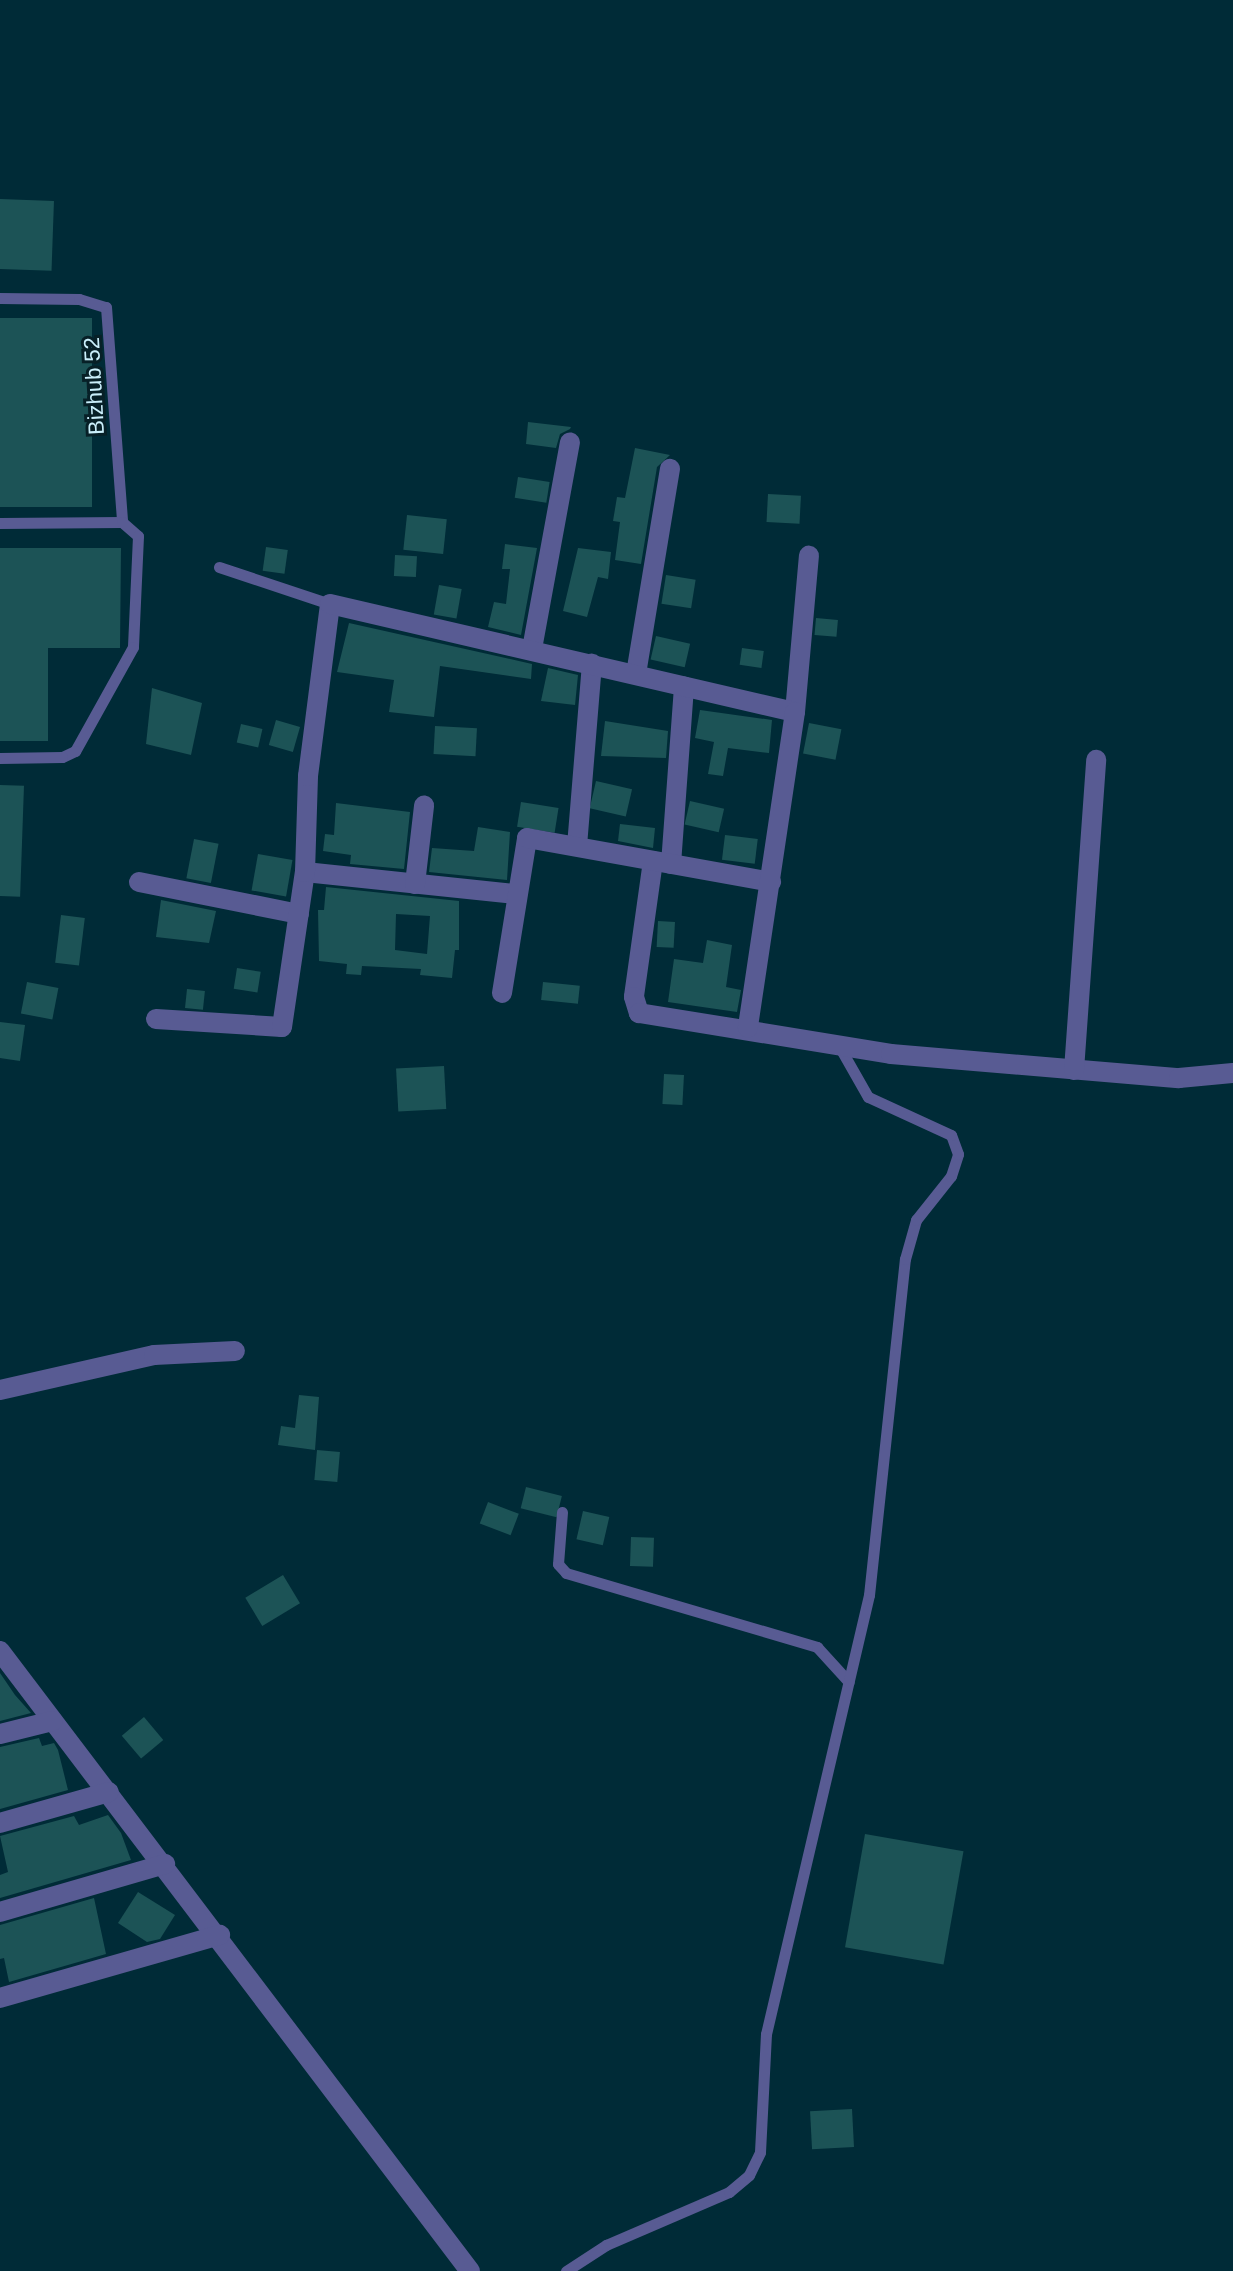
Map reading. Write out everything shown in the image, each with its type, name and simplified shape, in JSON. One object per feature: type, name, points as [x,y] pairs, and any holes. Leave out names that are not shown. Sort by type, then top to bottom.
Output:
[{"type":"street","points":[[532,649],[570,442]]},
{"type":"street","points":[[636,674],[670,469]]},
{"type":"street","points":[[748,1028],[795,712],[809,556]]},
{"type":"street","points":[[156,1019],[282,1027],[305,872],[308,776],[330,604],[795,712]]},
{"type":"street","points":[[577,846],[592,664]]},
{"type":"street","points":[[684,686],[662,863],[634,1006],[639,1013],[748,1028],[891,1054],[1179,1078],[1233,1073]]},
{"type":"street","points":[[1074,1070],[1096,760]]},
{"type":"street","points":[[415,884],[424,806]]},
{"type":"street","points":[[502,993],[523,841],[532,838],[771,882]]},
{"type":"street","points":[[305,872],[516,894]]},
{"type":"street","points":[[139,882],[299,914]]},
{"type":"street","points":[[0,1390],[154,1355],[235,1351]]},
{"type":"street","points":[[0,1651],[220,1935],[470,2271]]},
{"type":"street","points":[[0,1734],[52,1721]]},
{"type":"street","points":[[0,1823],[109,1792]]},
{"type":"street","points":[[0,1912],[165,1864]]},
{"type":"street","points":[[0,1998],[220,1935]]},
{"type":"lane","name":"Bizhub 52","points":[[0,298],[79,299],[106,307],[122,522]]},
{"type":"lane","points":[[0,523],[122,522],[138,536],[133,647],[75,751],[62,757],[0,758]]},
{"type":"lane","points":[[219,567],[330,604]]},
{"type":"lane","points":[[566,2271],[606,2245],[729,2192],[749,2175],[760,2152],[766,2034],[869,1595],[905,1259],[916,1220],[951,1176],[958,1154],[951,1135],[868,1097],[838,1044]]},
{"type":"lane","points":[[562,1512],[558,1564],[566,1573],[817,1647],[849,1682]]},
{"type":"building","points":[[0,199],[54,201],[52,271],[0,269]]},
{"type":"building","points":[[0,318],[92,318],[92,507],[0,507]]},
{"type":"building","points":[[528,422],[571,427],[560,434],[556,448],[526,444]]},
{"type":"building","points":[[635,448],[670,455],[657,467],[641,564],[615,560],[620,522],[613,521],[617,497],[625,498]]},
{"type":"building","points":[[518,477],[550,482],[546,503],[515,498]]},
{"type":"building","points":[[768,494],[801,496],[799,524],[767,522]]},
{"type":"building","points":[[407,515],[447,519],[443,554],[403,550]]},
{"type":"building","points":[[505,544],[537,548],[521,635],[488,627],[494,602],[506,604],[510,569],[502,569]]},
{"type":"building","points":[[266,547],[288,550],[284,574],[263,571]]},
{"type":"building","points":[[0,548],[121,548],[120,648],[48,648],[48,741],[0,741]]},
{"type":"building","points":[[578,548],[611,552],[608,579],[598,577],[587,617],[563,611]]},
{"type":"building","points":[[395,555],[417,556],[416,577],[394,576]]},
{"type":"building","points":[[666,575],[696,580],[691,608],[661,604]]},
{"type":"building","points":[[439,585],[462,589],[456,619],[434,615]]},
{"type":"building","points":[[816,618],[838,620],[836,637],[815,635]]},
{"type":"building","points":[[349,623],[532,664],[531,679],[440,666],[434,717],[389,712],[394,680],[337,672]]},
{"type":"building","points":[[656,636],[690,644],[685,667],[651,659]]},
{"type":"building","points":[[742,648],[764,651],[761,668],[740,665]]},
{"type":"building","points":[[548,668],[578,675],[575,705],[541,701]]},
{"type":"building","points":[[152,688],[202,703],[191,755],[146,744]]},
{"type":"building","points":[[700,710],[772,720],[769,753],[728,748],[723,776],[708,774],[714,742],[695,738]]},
{"type":"building","points":[[276,720],[300,727],[293,752],[269,745]]},
{"type":"building","points":[[605,721],[668,731],[666,758],[601,756]]},
{"type":"building","points":[[809,723],[841,729],[835,760],[803,753]]},
{"type":"building","points":[[241,724],[262,729],[258,747],[237,743]]},
{"type":"building","points":[[435,726],[477,728],[475,756],[434,754]]},
{"type":"building","points":[[596,781],[632,789],[626,817],[590,808]]},
{"type":"building","points":[[0,785],[24,786],[20,897],[0,896]]},
{"type":"building","points":[[690,801],[724,809],[719,832],[685,824]]},
{"type":"building","points":[[521,802],[559,808],[555,833],[517,827]]},
{"type":"building","points":[[336,803],[410,812],[404,869],[350,864],[351,855],[323,851],[325,834],[334,835]]},
{"type":"building","points":[[620,824],[655,828],[653,848],[618,841]]},
{"type":"building","points":[[478,827],[510,832],[507,880],[429,872],[432,848],[474,851]]},
{"type":"building","points":[[725,835],[758,839],[755,864],[722,860]]},
{"type":"building","points":[[194,839],[219,844],[211,883],[186,878]]},
{"type":"building","points":[[258,854],[292,860],[286,897],[252,890]]},
{"type":"building","points":[[326,887],[459,901],[459,950],[455,950],[452,978],[420,975],[421,969],[362,966],[361,975],[346,974],[347,964],[319,961],[318,910],[324,910]],"holes":[[[396,914],[430,916],[427,954],[395,950]]]},
{"type":"building","points":[[161,900],[216,911],[209,943],[156,937]]},
{"type":"building","points":[[61,915],[85,918],[79,966],[55,963]]},
{"type":"building","points":[[658,921],[675,922],[674,948],[657,947]]},
{"type":"building","points":[[707,940],[732,945],[726,987],[741,990],[737,1012],[668,1002],[674,959],[703,963]]},
{"type":"building","points":[[237,968],[261,972],[257,992],[234,989]]},
{"type":"building","points":[[27,982],[58,988],[52,1020],[21,1013]]},
{"type":"building","points":[[543,982],[580,986],[578,1004],[541,1000]]},
{"type":"building","points":[[187,989],[205,991],[203,1010],[185,1008]]},
{"type":"building","points":[[0,1022],[25,1025],[20,1061],[0,1058]]},
{"type":"building","points":[[444,1066],[446,1109],[398,1111],[396,1069]]},
{"type":"building","points":[[664,1074],[684,1075],[682,1105],[662,1104]]},
{"type":"building","points":[[299,1395],[319,1397],[315,1450],[278,1445],[281,1426],[295,1428]]},
{"type":"building","points":[[317,1450],[340,1452],[337,1482],[314,1480]]},
{"type":"building","points":[[526,1487],[562,1496],[557,1517],[521,1508]]},
{"type":"building","points":[[488,1502],[519,1514],[511,1535],[480,1523]]},
{"type":"building","points":[[583,1511],[609,1517],[603,1545],[576,1539]]},
{"type":"building","points":[[631,1537],[654,1538],[653,1567],[630,1566]]},
{"type":"building","points":[[283,1575],[300,1603],[262,1626],[245,1598]]},
{"type":"building","points":[[0,1673],[15,1695],[31,1713],[0,1721]]},
{"type":"building","points":[[144,1717],[163,1740],[141,1759],[122,1736]]},
{"type":"building","points":[[39,1738],[42,1746],[54,1743],[58,1750],[68,1790],[0,1809],[0,1747]]},
{"type":"building","points":[[108,1815],[121,1833],[131,1860],[0,1898],[0,1875],[8,1872],[0,1836],[74,1816],[79,1825]]},
{"type":"building","points":[[865,1834],[963,1851],[944,1965],[845,1947]]},
{"type":"building","points":[[138,1892],[175,1915],[160,1939],[147,1942],[118,1923]]},
{"type":"building","points":[[94,1898],[106,1954],[9,1982],[4,1958],[0,1959],[0,1925]]},
{"type":"building","points":[[852,2109],[854,2147],[812,2149],[810,2111]]}]
